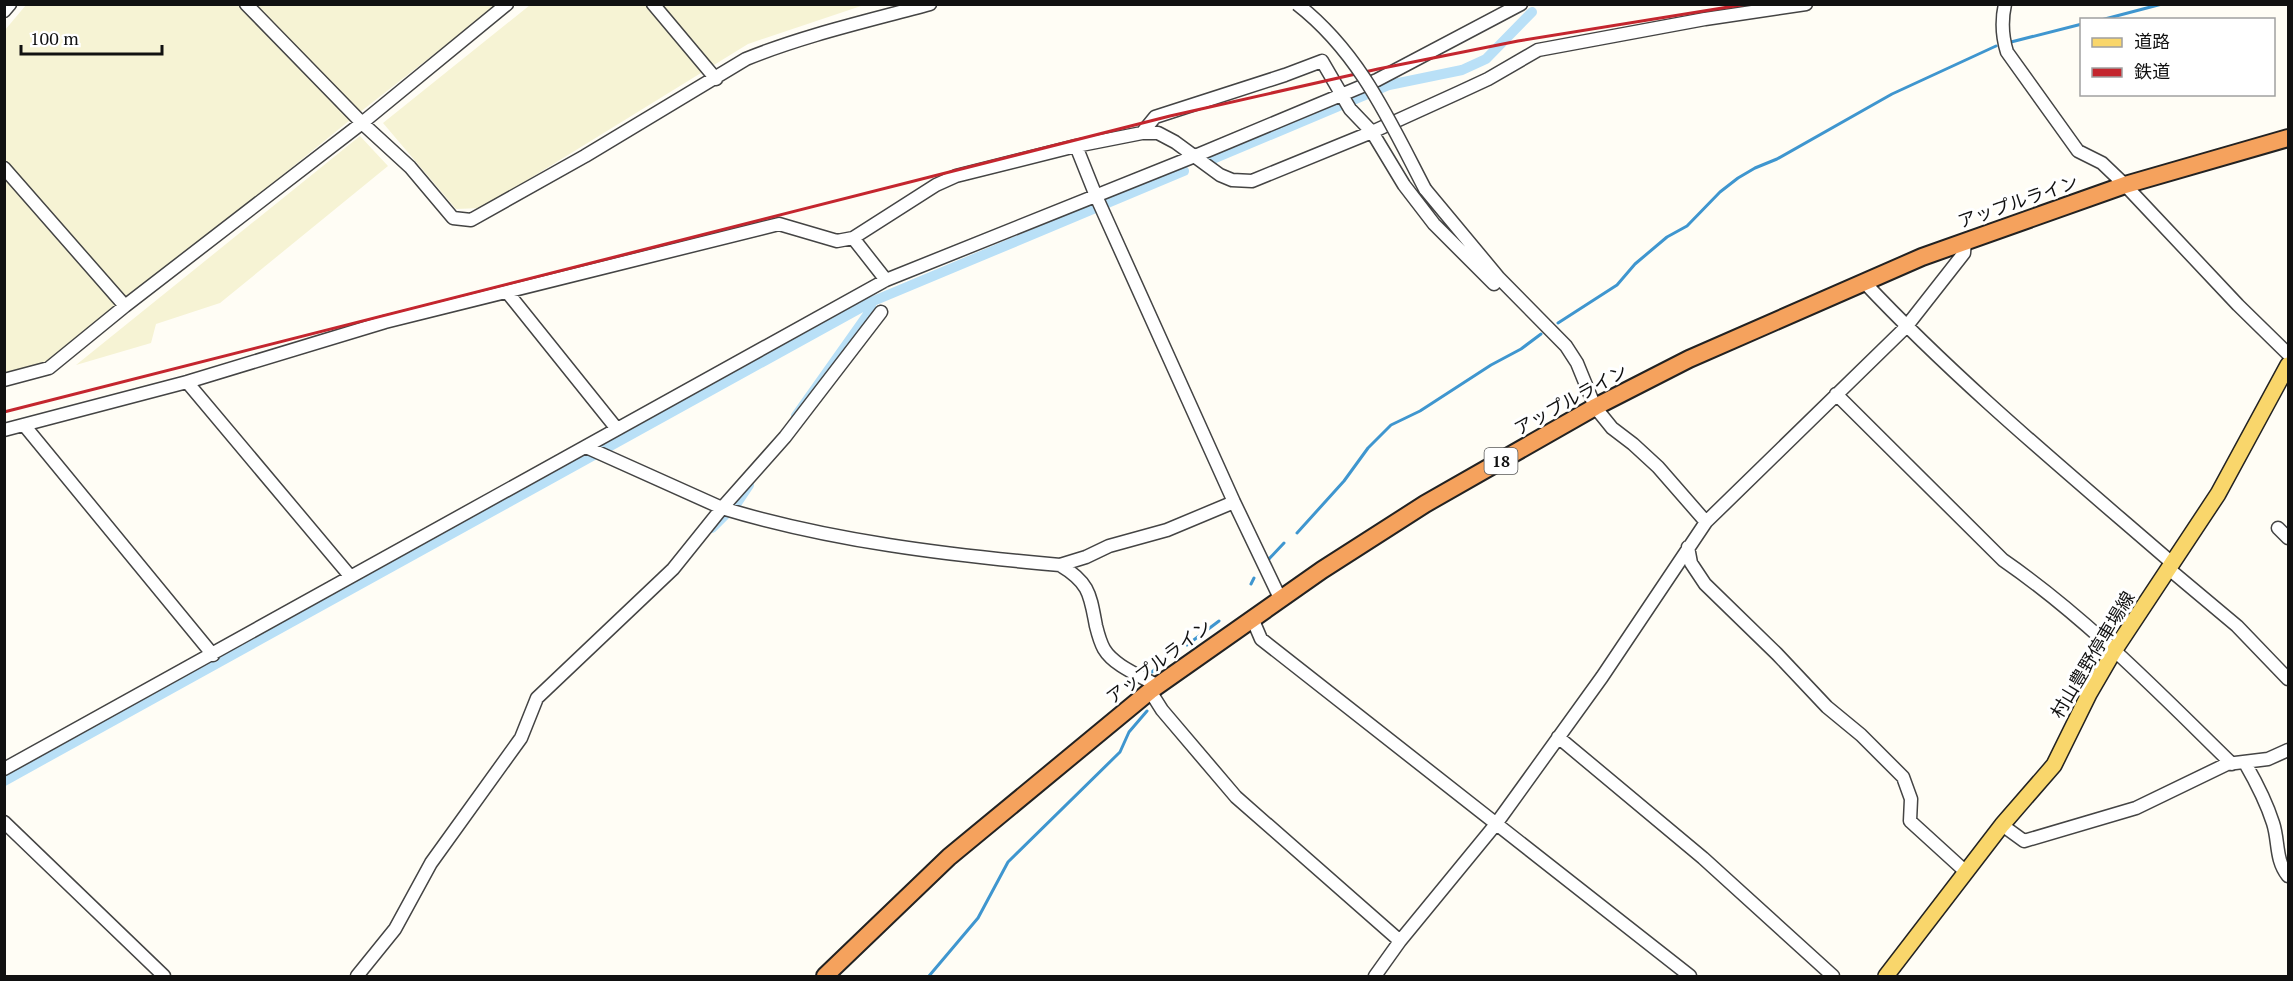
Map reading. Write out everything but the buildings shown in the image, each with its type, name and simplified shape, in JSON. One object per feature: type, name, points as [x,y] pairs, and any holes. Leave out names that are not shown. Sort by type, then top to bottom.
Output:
[{"type":"highway","name":"アップルライン","points":[[825,976],[949,857],[1154,688],[1280,598],[1425,504],[1595,407],[1689,359],[1864,282],[1965,241],[2125,185],[2289,138]]},
{"type":"main road","name":"村山豊野停車場線","points":[[1886,976],[2002,825],[2054,765],[2089,694],[2114,651],[2218,494],[2285,377]]},
{"type":"street","points":[[4,11],[10,4]]},
{"type":"street","points":[[246,4],[362,123],[410,166],[453,218],[471,219],[716,79],[746,59],[930,4]]},
{"type":"street","points":[[4,380],[49,368],[125,306],[362,123],[507,4]]},
{"type":"street","points":[[653,4],[716,79]]},
{"type":"street","points":[[1297,4],[1352,58],[1367,80],[1425,189],[1499,278],[1566,346],[1577,363],[1595,407],[1612,428],[1658,467],[1706,522]]},
{"type":"street","points":[[4,769],[213,655],[350,576],[589,448],[617,429],[886,280],[1097,198],[1195,156],[1346,100],[1377,80],[1521,4]]},
{"type":"street","points":[[4,430],[187,382],[385,322],[779,224],[837,241],[854,238],[936,185],[956,176],[1076,146],[1142,133],[1158,133],[1175,142],[1220,175],[1232,180],[1252,181],[1372,132],[1488,79],[1538,50],[1705,19],[1806,4]]},
{"type":"street","points":[[2005,4],[2002,18],[2007,52],[2078,151],[2102,163],[2125,185],[2238,306],[2289,354]]},
{"type":"street","points":[[1142,133],[1155,117],[1322,61],[1346,100],[1372,132],[1404,185],[1434,224],[1494,284],[1499,278]]},
{"type":"street","points":[[1076,146],[1097,198],[1234,502],[1280,598]]},
{"type":"street","points":[[4,168],[125,306]]},
{"type":"street","points":[[854,238],[886,280]]},
{"type":"street","points":[[1380,975],[1400,941],[1496,824],[1602,677],[1706,522],[1906,327],[1965,253],[1965,241]]},
{"type":"street","points":[[1864,282],[1906,327],[2237,626],[2289,678]]},
{"type":"street","points":[[507,292],[617,429]]},
{"type":"street","points":[[357,976],[395,929],[431,863],[521,738],[537,698],[673,569],[722,508],[785,437],[881,312]]},
{"type":"street","points":[[187,382],[350,576]]},
{"type":"street","points":[[1836,394],[2003,560],[2031,580],[2114,651],[2239,764],[2262,794],[2274,825],[2279,859],[2289,876]]},
{"type":"street","points":[[24,425],[213,655]]},
{"type":"street","points":[[589,448],[722,508],[828,534],[973,558],[1060,565],[1086,557],[1109,546],[1167,530],[1234,502]]},
{"type":"street","points":[[2278,528],[2289,538]]},
{"type":"street","points":[[1688,547],[1690,563],[1705,584],[1777,654],[1827,708],[1861,735],[1903,777],[1911,799],[1910,821],[1966,872]]},
{"type":"street","points":[[1060,565],[1073,573],[1089,590],[1103,648],[1112,658],[1154,688],[1162,710],[1236,797],[1400,941]]},
{"type":"street","points":[[1252,618],[1261,639],[1690,976]]},
{"type":"street","points":[[1558,737],[1703,858],[1833,976]]},
{"type":"street","points":[[2002,825],[2024,841],[2136,808],[2227,764],[2268,759],[2289,750]]},
{"type":"street","points":[[4,822],[164,976]]},
{"type":"shaded area","points":[[26,5],[497,5],[355,116],[58,358],[5,373],[5,30]]},
{"type":"shaded area","points":[[530,5],[864,5],[748,44],[482,208],[456,209],[383,123]]},
{"type":"shaded area","points":[[360,136],[388,166],[220,303],[156,324],[151,343],[76,365]]},
{"type":"waterway","points":[[2109,18],[2162,4]]},
{"type":"waterway","points":[[1213,159],[1389,85],[1462,70],[1486,59],[1532,12]]},
{"type":"waterway","points":[[2011,42],[2080,25]]},
{"type":"waterway","points":[[1558,323],[1617,285],[1635,264],[1667,237],[1687,226],[1720,192],[1738,178],[1777,159],[1892,94],[1996,46]]},
{"type":"waterway","points":[[4,781],[871,302],[1184,171]]},
{"type":"waterway","points":[[796,416],[871,310],[871,302]]},
{"type":"waterway","points":[[1297,533],[1344,481],[1368,448],[1391,425],[1420,411],[1491,365],[1521,349],[1541,334]]},
{"type":"waterway","points":[[735,506],[749,485]]},
{"type":"waterway","points":[[712,528],[725,515]]},
{"type":"waterway","points":[[1267,561],[1284,543]]},
{"type":"waterway","points":[[1251,584],[1254,578]]},
{"type":"waterway","points":[[1187,645],[1219,621]]},
{"type":"waterway","points":[[1152,672],[1165,661]]},
{"type":"waterway","points":[[929,976],[978,918],[1008,862],[1120,752],[1129,732],[1147,711]]},
{"type":"railway","points":[[4,412],[1170,116],[1378,69],[1518,41],[1747,4]]}]
